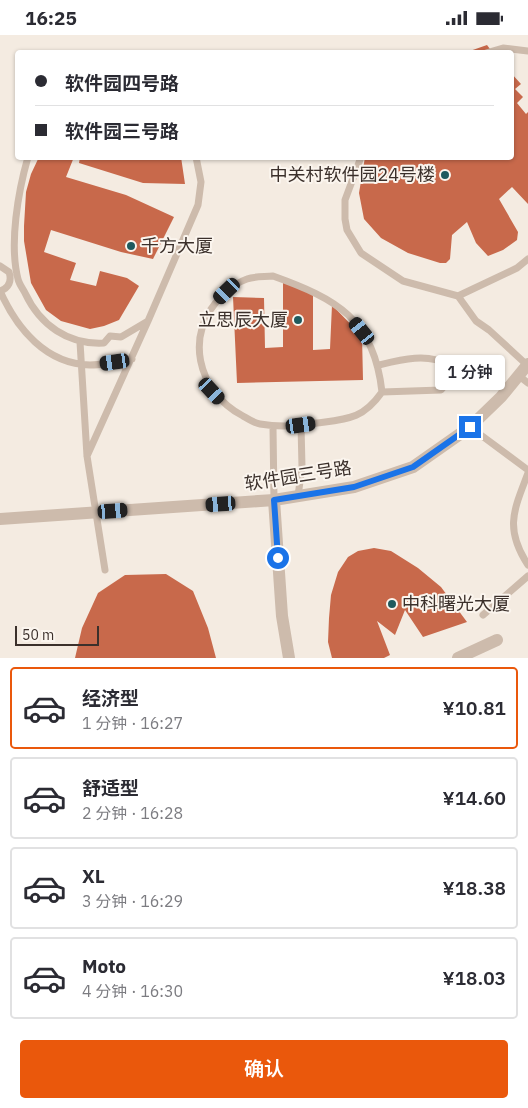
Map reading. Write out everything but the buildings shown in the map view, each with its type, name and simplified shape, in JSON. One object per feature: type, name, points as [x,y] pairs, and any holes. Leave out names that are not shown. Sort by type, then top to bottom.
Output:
[{"type":"street","name":"软件园三号路","points":[[0,519],[274,500],[354,487],[413,467],[470,427],[523,379],[528,364]]},
{"type":"street","points":[[274,500],[282,616],[289,658]]},
{"type":"street","points":[[458,658],[497,640]]},
{"type":"lane","points":[[496,50],[503,48],[528,51]]},
{"type":"lane","points":[[27,160],[19,188],[14,275],[9,284],[0,291],[18,323],[33,341],[57,357],[80,364],[98,365],[132,359]]},
{"type":"lane","points":[[87,456],[132,359],[198,205],[201,182],[197,160]]},
{"type":"lane","points":[[360,160],[345,200],[344,219],[347,230],[361,253],[402,281],[458,296],[476,321],[528,364]]},
{"type":"lane","points":[[458,296],[517,268],[528,259]]},
{"type":"lane","points":[[0,266],[14,275],[30,303],[48,326],[69,338],[104,343],[110,336],[121,337],[148,321]]},
{"type":"lane","points":[[273,276],[305,288],[344,309],[370,342],[379,365],[382,392],[370,408],[346,419],[301,425],[259,424],[229,408],[212,391],[198,356],[201,330],[210,307],[227,291],[246,279],[273,276]]},
{"type":"lane","points":[[80,341],[87,456],[94,513],[105,570]]},
{"type":"lane","points":[[379,365],[401,360],[438,359],[447,365],[448,382],[441,390],[382,392]]},
{"type":"lane","points":[[298,496],[302,467],[301,425]]},
{"type":"lane","points":[[273,427],[274,500]]},
{"type":"lane","points":[[470,427],[528,471],[512,518],[515,541],[528,565]]},
{"type":"lane","points":[[484,615],[528,577]]},
{"type":"place","name":"中关村软件园24号楼","points":[[445,175]]},
{"type":"place","name":"千方大厦","points":[[131,246]]},
{"type":"place","name":"立思辰大厦","points":[[298,320]]},
{"type":"place","name":"中科曙光大厦","points":[[392,604]]},
{"type":"route","points":[[278,558],[274,500],[354,487],[413,467],[470,427]]}]
